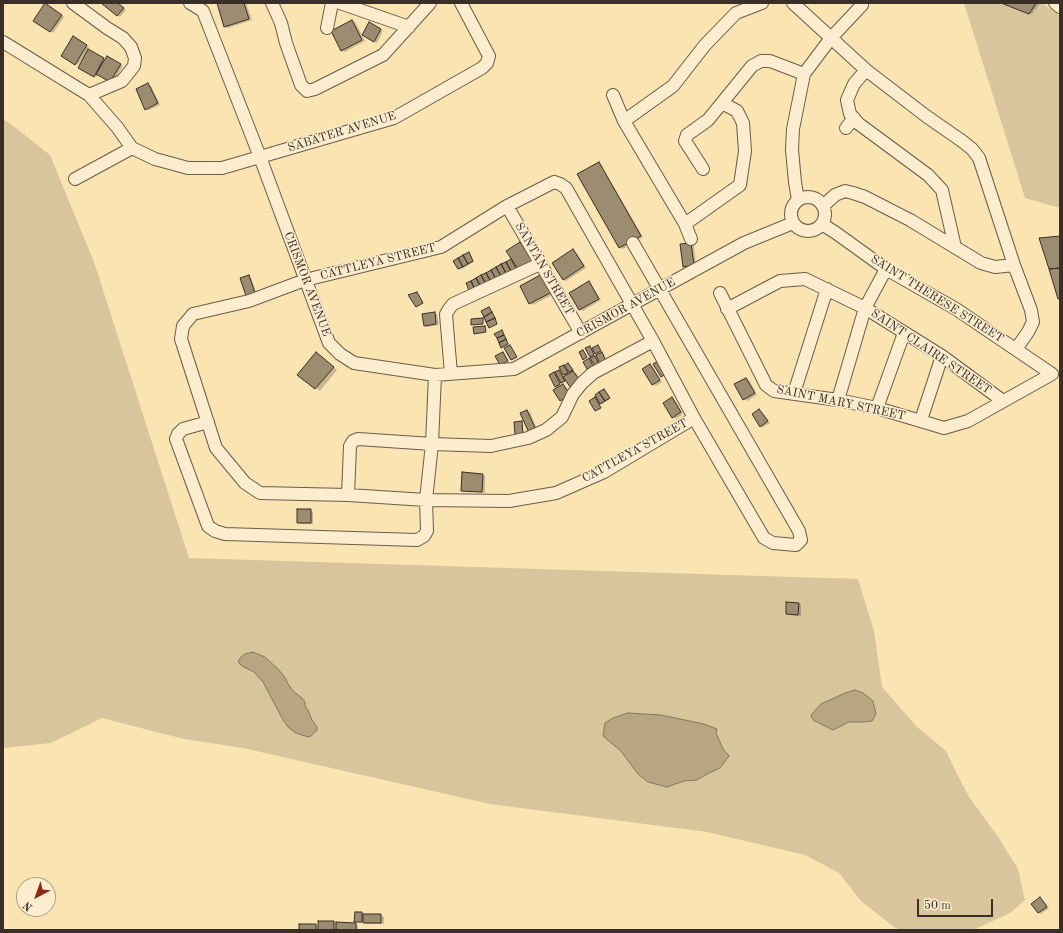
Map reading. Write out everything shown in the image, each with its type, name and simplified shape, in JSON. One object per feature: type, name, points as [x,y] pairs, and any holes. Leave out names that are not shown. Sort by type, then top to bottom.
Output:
[{"type":"street","points":[[73,3],[123,38],[131,46],[135,58],[134,66],[122,81],[89,95]]},
{"type":"street","name":"CRISMOR AVENUE","points":[[190,3],[203,11],[260,157],[329,343],[340,354],[354,363],[435,375],[514,369],[744,243],[793,224]]},
{"type":"street","points":[[272,3],[281,23],[286,43],[301,85],[307,91],[315,89],[383,55],[430,3]]},
{"type":"street","points":[[327,28],[332,3]]},
{"type":"street","points":[[340,3],[409,27]]},
{"type":"street","name":"SABATER AVENUE","points":[[260,157],[394,118],[482,68],[487,63],[489,56],[461,3]]},
{"type":"street","points":[[624,121],[673,86],[705,45],[736,13],[762,3]]},
{"type":"street","points":[[793,3],[866,70],[926,116],[962,141],[972,149],[979,158],[1014,265],[1031,310],[1033,322],[1016,349]]},
{"type":"street","points":[[1054,3],[1060,7]]},
{"type":"street","points":[[798,200],[792,150],[793,129],[804,74],[831,38],[862,5]]},
{"type":"street","points":[[3,42],[89,95],[117,127],[132,148],[155,159],[188,168],[222,168],[260,157]]},
{"type":"street","points":[[703,169],[685,141],[687,136],[708,120],[752,66],[761,61],[770,61],[804,74]]},
{"type":"street","points":[[866,70],[854,84],[848,100],[850,114],[859,124],[928,175],[942,190],[955,247]]},
{"type":"street","points":[[613,95],[624,121],[685,224],[691,239]]},
{"type":"street","points":[[685,224],[740,185],[745,151],[743,123],[738,111],[722,103]]},
{"type":"street","points":[[846,128],[854,118]]},
{"type":"street","points":[[75,179],[132,148]]},
{"type":"street","name":"CATTLEYA STREET","points":[[554,182],[560,184],[566,188],[653,341],[694,418],[604,472],[556,493],[509,501],[426,500],[348,495],[260,493],[245,483],[216,448],[181,339],[183,326],[193,314],[249,301],[305,280],[441,246],[506,206],[554,182]]},
{"type":"street","points":[[823,206],[835,195],[845,191],[853,193],[865,197],[910,220],[982,263],[995,267],[1014,265]]},
{"type":"street","points":[[809,197],[815,198],[823,206],[825,215],[824,220],[816,230],[807,232],[799,229],[793,224],[790,213],[794,203],[798,200],[809,197]]},
{"type":"street","name":"SANTAN STREET","points":[[506,206],[581,333]]},
{"type":"street","name":"SAINT THERESE STREET","points":[[822,224],[886,269],[956,309],[1052,374]]},
{"type":"street","points":[[633,243],[799,532],[801,540],[796,545],[772,543],[764,538],[694,418]]},
{"type":"street","points":[[450,374],[446,314],[453,304],[540,264]]},
{"type":"street","points":[[838,400],[866,308],[886,269]]},
{"type":"street","name":"SAINT CLAIRE STREET","points":[[727,309],[780,281],[805,279],[866,308],[942,356],[1003,401]]},
{"type":"street","points":[[794,394],[827,289]]},
{"type":"street","name":"SAINT MARY STREET","points":[[720,293],[766,385],[774,391],[838,400],[877,408],[944,428],[968,421],[1052,374]]},
{"type":"street","points":[[877,408],[904,333]]},
{"type":"street","points":[[348,495],[350,446],[353,441],[358,439],[491,446],[528,438],[546,430],[562,417],[573,394],[593,373],[653,341]]},
{"type":"street","points":[[921,420],[942,356]]},
{"type":"street","points":[[208,422],[183,429],[178,434],[176,439],[208,526],[215,531],[225,534],[417,540],[424,536],[427,531],[426,500],[432,444],[435,375]]},
{"type":"shaded area","points":[[964,3],[1042,3],[1060,16],[1060,208],[1025,198]]},
{"type":"shaded area","points":[[3,119],[50,155],[94,262],[189,558],[858,579],[874,631],[882,687],[916,726],[946,751],[969,797],[999,838],[1018,869],[1025,900],[1010,913],[973,930],[901,930],[894,927],[861,901],[839,873],[805,855],[707,832],[490,804],[243,748],[184,739],[102,718],[51,743],[3,748]]},
{"type":"shaded area","points":[[253,652],[265,657],[279,670],[293,691],[305,702],[305,706],[317,727],[317,730],[310,737],[296,733],[288,727],[263,682],[254,672],[242,666],[238,662],[245,654]]},
{"type":"shaded area","points":[[855,690],[863,693],[873,701],[876,714],[872,721],[849,722],[833,730],[813,720],[811,715],[821,704]]},
{"type":"shaded area","points":[[628,713],[661,715],[704,724],[717,729],[716,733],[723,749],[729,756],[720,768],[697,780],[684,781],[667,787],[648,782],[638,774],[621,751],[603,736],[605,723],[613,718]]},
{"type":"building","points":[[45,3],[62,15],[50,32],[33,21]]},
{"type":"building","points":[[101,3],[118,3],[124,8],[117,16]]},
{"type":"building","points":[[217,3],[244,3],[249,19],[224,27]]},
{"type":"building","points":[[1001,3],[1036,3],[1029,14]]},
{"type":"building","points":[[352,20],[362,40],[341,51],[331,31]]},
{"type":"building","points":[[369,22],[381,29],[374,42],[362,35]]},
{"type":"building","points":[[73,36],[87,45],[75,65],[61,56]]},
{"type":"building","points":[[88,49],[104,58],[94,77],[78,68]]},
{"type":"building","points":[[107,56],[121,64],[110,82],[96,74]]},
{"type":"building","points":[[148,83],[158,103],[145,110],[136,89]]},
{"type":"building","points":[[599,162],[641,236],[619,248],[577,174]]},
{"type":"building","points":[[1060,236],[1060,268],[1049,269],[1039,238]]},
{"type":"building","points":[[520,242],[534,263],[520,272],[506,251]]},
{"type":"building","points":[[691,243],[694,265],[683,267],[680,244]]},
{"type":"building","points":[[573,249],[584,266],[563,280],[552,263]]},
{"type":"building","points":[[469,252],[473,261],[468,264],[463,255]]},
{"type":"building","points":[[463,255],[468,264],[463,267],[458,258]]},
{"type":"building","points":[[458,258],[463,267],[458,269],[453,261]]},
{"type":"building","points":[[511,259],[517,270],[512,273],[506,262]]},
{"type":"building","points":[[506,262],[512,273],[507,275],[501,264]]},
{"type":"building","points":[[501,264],[507,275],[502,278],[496,267]]},
{"type":"building","points":[[496,267],[502,278],[497,281],[491,270]]},
{"type":"building","points":[[1060,268],[1060,299],[1058,299],[1049,269]]},
{"type":"building","points":[[491,270],[497,281],[492,284],[486,273]]},
{"type":"building","points":[[486,273],[492,284],[487,286],[481,275]]},
{"type":"building","points":[[544,273],[554,291],[529,304],[520,286]]},
{"type":"building","points":[[249,275],[256,296],[247,299],[240,278]]},
{"type":"building","points":[[481,275],[487,286],[482,289],[476,278]]},
{"type":"building","points":[[476,278],[482,289],[476,292],[471,281]]},
{"type":"building","points":[[471,281],[476,292],[471,295],[466,283]]},
{"type":"building","points":[[589,281],[599,299],[579,310],[569,293]]},
{"type":"building","points":[[417,292],[423,303],[416,307],[408,295]]},
{"type":"building","points":[[489,307],[492,312],[484,317],[481,311]]},
{"type":"building","points":[[435,312],[436,324],[424,326],[422,314]]},
{"type":"building","points":[[492,312],[495,318],[486,322],[484,317]]},
{"type":"building","points":[[483,318],[483,324],[471,325],[471,319]]},
{"type":"building","points":[[495,318],[497,324],[489,328],[486,322]]},
{"type":"building","points":[[485,326],[486,332],[474,334],[473,327]]},
{"type":"building","points":[[502,330],[504,335],[497,338],[494,334]]},
{"type":"building","points":[[504,335],[506,339],[499,343],[497,338]]},
{"type":"building","points":[[506,339],[508,344],[501,348],[499,343]]},
{"type":"building","points":[[510,345],[517,357],[511,360],[504,348]]},
{"type":"building","points":[[598,345],[601,351],[595,354],[592,348]]},
{"type":"building","points":[[590,346],[594,355],[590,357],[585,348]]},
{"type":"building","points":[[583,350],[587,357],[583,360],[579,352]]},
{"type":"building","points":[[316,352],[334,367],[315,389],[297,375]]},
{"type":"building","points":[[503,352],[508,361],[500,365],[495,356]]},
{"type":"building","points":[[602,352],[606,361],[600,364],[596,355]]},
{"type":"building","points":[[595,356],[599,364],[595,366],[590,358]]},
{"type":"building","points":[[589,358],[593,366],[587,369],[583,362]]},
{"type":"building","points":[[662,359],[669,372],[661,377],[653,364]]},
{"type":"building","points":[[568,363],[573,370],[569,372],[564,366]]},
{"type":"building","points":[[650,364],[660,380],[652,385],[642,369]]},
{"type":"building","points":[[564,365],[568,373],[563,375],[559,367]]},
{"type":"building","points":[[559,370],[565,381],[561,383],[555,372]]},
{"type":"building","points":[[573,371],[581,382],[571,388],[563,377]]},
{"type":"building","points":[[554,372],[560,384],[555,387],[549,375]]},
{"type":"building","points":[[746,378],[755,393],[743,400],[734,384]]},
{"type":"building","points":[[563,384],[570,395],[560,401],[553,390]]},
{"type":"building","points":[[604,389],[610,398],[605,401],[599,392]]},
{"type":"building","points":[[599,392],[605,401],[600,404],[595,395]]},
{"type":"building","points":[[595,397],[601,408],[595,411],[589,401]]},
{"type":"building","points":[[672,397],[681,412],[672,418],[663,403]]},
{"type":"building","points":[[759,409],[768,421],[760,427],[752,414]]},
{"type":"building","points":[[527,410],[537,432],[530,435],[520,413]]},
{"type":"building","points":[[522,421],[523,434],[515,435],[514,422]]},
{"type":"building","points":[[462,472],[483,474],[482,492],[461,491]]},
{"type":"building","points":[[297,509],[311,509],[311,523],[297,523]]},
{"type":"building","points":[[786,602],[799,603],[798,615],[786,614]]},
{"type":"building","points":[[1040,897],[1047,907],[1038,913],[1031,904]]},
{"type":"building","points":[[355,912],[362,912],[362,922],[354,922]]},
{"type":"building","points":[[363,914],[381,914],[381,923],[363,923]]},
{"type":"building","points":[[318,921],[334,921],[334,930],[318,930]]},
{"type":"building","points":[[336,922],[356,923],[356,930],[336,930]]},
{"type":"building","points":[[299,924],[316,924],[316,930],[299,930]]}]
